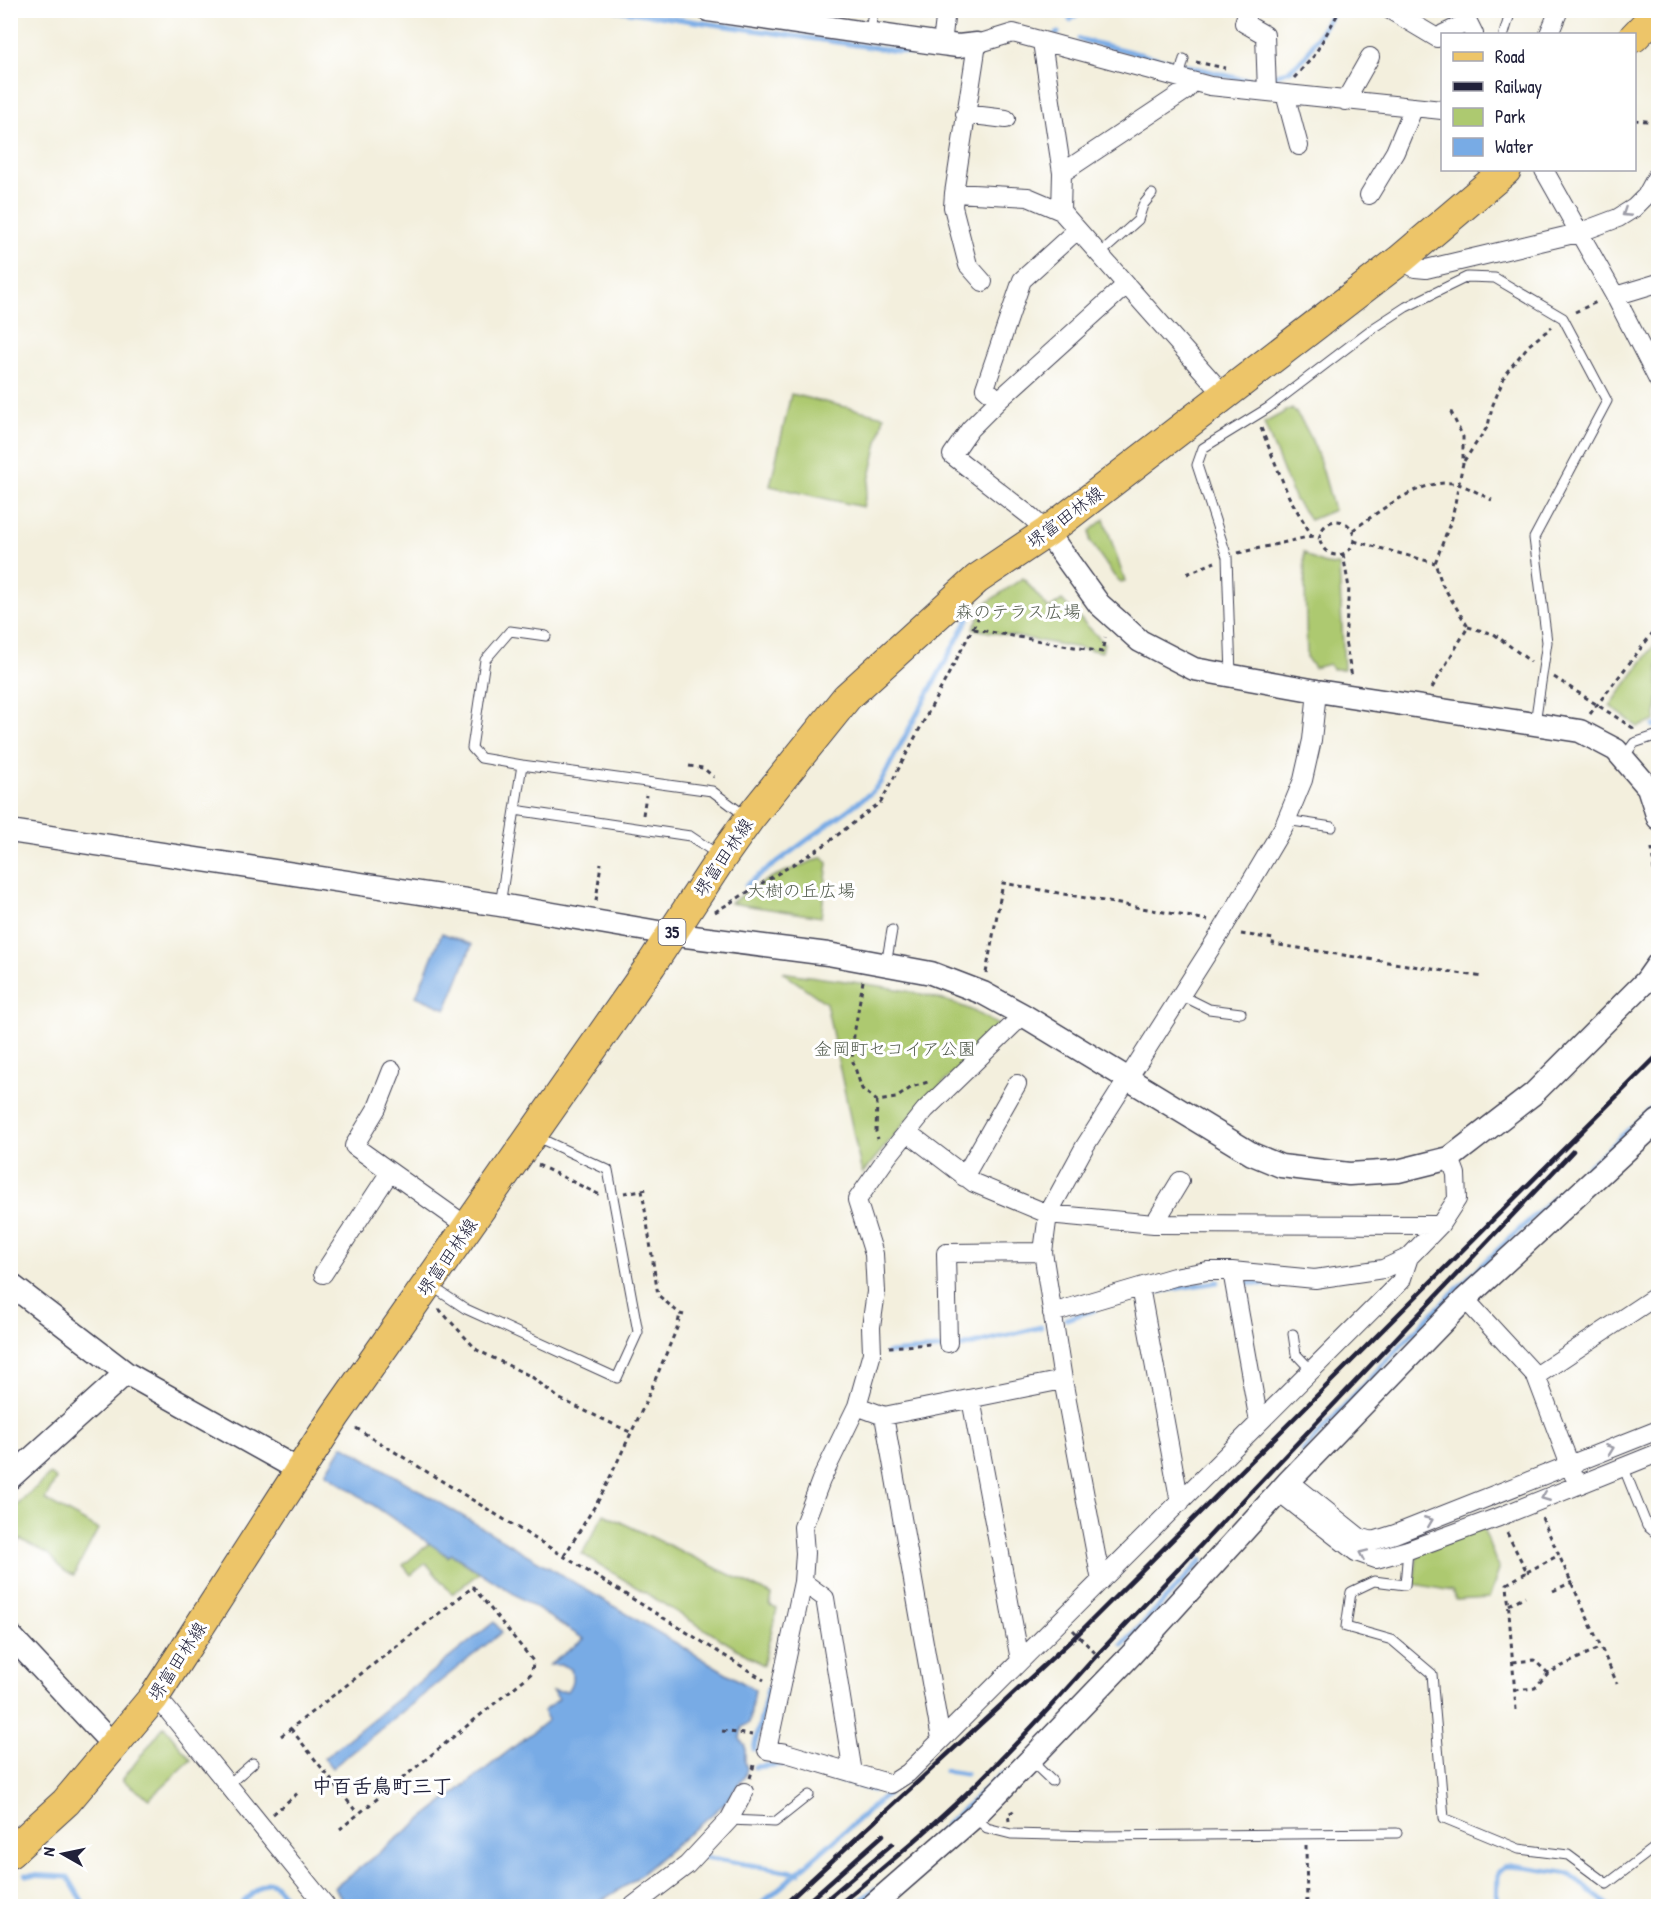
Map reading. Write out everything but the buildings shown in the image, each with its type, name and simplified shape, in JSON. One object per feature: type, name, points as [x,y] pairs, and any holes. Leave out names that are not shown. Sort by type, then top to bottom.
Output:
[{"type":"main road","points":[[1636,36],[1659,12]]},
{"type":"main road","name":"堺富田林線","points":[[10,1853],[66,1802],[154,1697],[299,1470],[431,1294],[468,1227],[532,1148],[722,857],[749,819],[847,697],[977,579],[1047,532],[1225,396],[1400,260],[1505,171]]},
{"type":"street","points":[[708,10],[800,17],[870,34],[958,46],[977,44],[1013,33],[1210,86],[1272,88],[1345,101],[1441,110]]},
{"type":"street","points":[[942,44],[946,10]]},
{"type":"street","points":[[1248,10],[1244,23],[1265,35],[1272,88],[1299,146]]},
{"type":"street","points":[[1390,10],[1437,38],[1441,36]]},
{"type":"street","points":[[1548,33],[1559,10]]},
{"type":"street","points":[[1447,33],[1468,22]]},
{"type":"street","points":[[1042,42],[1062,173],[1061,212]]},
{"type":"street","points":[[977,44],[965,114],[954,207],[968,265],[983,282]]},
{"type":"street","points":[[1345,101],[1370,57]]},
{"type":"street","points":[[1062,173],[1185,91],[1186,80]]},
{"type":"street","points":[[1369,195],[1395,152],[1414,107]]},
{"type":"street","points":[[965,114],[1006,119]]},
{"type":"street","points":[[1545,171],[1659,380]]},
{"type":"street","points":[[1400,260],[1415,268],[1426,269],[1578,233],[1618,218],[1634,208],[1646,196],[1659,174]]},
{"type":"street","points":[[954,193],[1028,197],[1061,212],[1225,396]]},
{"type":"street","points":[[999,400],[985,388],[1022,280],[1077,230]]},
{"type":"street","points":[[1615,297],[1659,283]]},
{"type":"street","points":[[1126,285],[999,400],[970,429],[952,455],[1047,532],[1099,604],[1140,641],[1194,669],[1317,691],[1580,730],[1616,750],[1648,786],[1659,818]]},
{"type":"street","points":[[1101,1581],[1063,1380],[1043,1252],[1048,1214],[1085,1146],[1181,995],[1216,926],[1286,820],[1303,780],[1312,740],[1317,691]]},
{"type":"street","points":[[10,831],[500,905],[670,934],[828,954],[930,973],[983,993],[1023,1015],[1252,1155],[1281,1166],[1349,1174],[1398,1171],[1450,1158],[1533,1094],[1646,981],[1659,964]]},
{"type":"street","points":[[1023,1015],[925,1110],[857,1200],[874,1254],[876,1292],[871,1327],[872,1348],[857,1406],[821,1480],[803,1527],[806,1553],[803,1582],[766,1750],[786,1753],[891,1784],[908,1773],[1401,1281],[1409,1257]]},
{"type":"street","points":[[392,1070],[377,1108],[354,1146],[468,1227]]},
{"type":"street","points":[[964,1177],[1017,1084]]},
{"type":"street","points":[[872,1906],[974,1817],[1153,1640],[1284,1486],[1465,1299],[1659,1121]]},
{"type":"street","points":[[907,1132],[974,1183],[1048,1214],[1154,1224],[1440,1225]]},
{"type":"street","points":[[1052,1313],[1196,1273],[1232,1271],[1315,1278],[1383,1269],[1409,1257],[1440,1225],[1457,1199],[1456,1173],[1450,1158]]},
{"type":"street","points":[[323,1274],[390,1172]]},
{"type":"street","points":[[1154,1224],[1180,1181]]},
{"type":"street","points":[[948,1343],[946,1253],[1043,1252]]},
{"type":"street","points":[[1232,1271],[1259,1422]]},
{"type":"street","points":[[10,1284],[126,1373],[299,1470]]},
{"type":"street","points":[[1140,1287],[1180,1503]]},
{"type":"street","points":[[1536,1377],[1659,1295]]},
{"type":"street","points":[[1465,1299],[1536,1377],[1577,1484]]},
{"type":"street","points":[[10,1478],[126,1373]]},
{"type":"street","points":[[857,1406],[884,1416],[1063,1380]]},
{"type":"street","points":[[971,1399],[1020,1660]]},
{"type":"street","points":[[884,1416],[941,1739]]},
{"type":"street","points":[[1284,1486],[1359,1537],[1373,1540],[1395,1534],[1659,1430]]},
{"type":"street","points":[[1284,1486],[1356,1552],[1376,1559],[1408,1550],[1498,1517],[1659,1453]]},
{"type":"street","points":[[803,1582],[825,1598],[853,1773]]},
{"type":"street","points":[[10,1635],[114,1746]]},
{"type":"street","points":[[154,1697],[166,1708],[229,1784],[326,1906]]},
{"type":"street","points":[[633,1906],[687,1865],[729,1820],[744,1792]]},
{"type":"lane","points":[[870,34],[873,10]]},
{"type":"lane","points":[[1504,33],[1511,10]]},
{"type":"lane","points":[[1184,59],[1186,80]]},
{"type":"lane","points":[[1099,255],[1138,219],[1143,205],[1152,194]]},
{"type":"lane","points":[[1231,675],[1227,557],[1197,465],[1203,448],[1256,415],[1369,331],[1406,307],[1467,277],[1496,278],[1563,318],[1607,401],[1534,538],[1547,642],[1535,723]]},
{"type":"lane","points":[[546,636],[510,631],[485,660],[472,748],[481,758],[712,791],[749,819]]},
{"type":"lane","points":[[1623,758],[1634,743],[1659,735]]},
{"type":"lane","points":[[500,905],[522,765]]},
{"type":"lane","points":[[515,810],[690,836],[722,857]]},
{"type":"lane","points":[[1286,820],[1332,827]]},
{"type":"lane","points":[[886,964],[892,930]]},
{"type":"lane","points":[[1181,995],[1209,1009],[1241,1013]]},
{"type":"lane","points":[[431,1294],[617,1378],[638,1332],[608,1170],[532,1148]]},
{"type":"lane","points":[[1293,1334],[1296,1354],[1311,1370]]},
{"type":"lane","points":[[1623,1466],[1647,1526],[1659,1535]]},
{"type":"lane","points":[[1408,1550],[1405,1585],[1374,1581],[1351,1592],[1346,1627],[1392,1640],[1432,1674],[1444,1818],[1519,1849],[1568,1855],[1607,1884],[1659,1845]]},
{"type":"lane","points":[[1030,1761],[1052,1781]]},
{"type":"lane","points":[[229,1784],[253,1763]]},
{"type":"lane","points":[[729,1820],[775,1822],[809,1795]]},
{"type":"lane","points":[[974,1817],[987,1828],[1011,1834],[1397,1833]]},
{"type":"path","points":[[1272,88],[1314,56],[1340,10]]},
{"type":"path","points":[[1636,120],[1659,122]]},
{"type":"path","points":[[1463,463],[1488,426],[1492,407],[1506,373],[1529,345],[1563,318],[1596,301],[1615,297]]},
{"type":"path","points":[[1428,694],[1468,627],[1442,584],[1435,563],[1452,518],[1463,463],[1463,437],[1450,410]]},
{"type":"path","points":[[1256,415],[1289,497],[1312,536]]},
{"type":"path","points":[[1353,530],[1403,495],[1441,483],[1459,484],[1492,500]]},
{"type":"path","points":[[1334,520],[1345,522],[1353,530],[1354,541],[1350,549],[1343,554],[1332,554],[1323,547],[1319,538],[1324,526],[1334,520]]},
{"type":"path","points":[[1187,574],[1227,557],[1312,536],[1319,538]]},
{"type":"path","points":[[1354,541],[1435,563]]},
{"type":"path","points":[[1343,554],[1349,588],[1345,641],[1352,676],[1351,682]]},
{"type":"path","points":[[710,914],[823,846],[881,802],[974,628],[987,596]]},
{"type":"path","points":[[1586,718],[1659,626]]},
{"type":"path","points":[[974,628],[1102,652],[1105,637]]},
{"type":"path","points":[[641,829],[647,789]]},
{"type":"path","points":[[1652,848],[1655,885]]},
{"type":"path","points":[[595,903],[601,863]]},
{"type":"path","points":[[983,993],[1003,884],[1216,926],[1274,939],[1273,944],[1483,977]]},
{"type":"path","points":[[863,979],[852,1059],[862,1089],[878,1101],[896,1098],[928,1080],[945,1082],[949,1086]]},
{"type":"path","points":[[878,1101],[876,1132],[882,1150],[888,1156]]},
{"type":"path","points":[[532,1148],[601,1196],[648,1189]]},
{"type":"path","points":[[564,1556],[601,1496],[632,1433],[682,1315],[658,1294],[642,1190]]},
{"type":"path","points":[[431,1294],[477,1350],[532,1377],[560,1399],[632,1433]]},
{"type":"path","points":[[872,1348],[948,1343]]},
{"type":"path","points":[[347,1423],[767,1681],[780,1685]]},
{"type":"path","points":[[1535,1501],[1617,1683]]},
{"type":"path","points":[[1498,1517],[1527,1572]]},
{"type":"path","points":[[1516,1710],[1507,1584],[1559,1555]]},
{"type":"path","points":[[1553,1591],[1572,1582]]},
{"type":"path","points":[[281,1736],[473,1587],[533,1661],[532,1673],[340,1829]]},
{"type":"path","points":[[1509,1605],[1525,1596]]},
{"type":"path","points":[[1071,1629],[1103,1661]]},
{"type":"path","points":[[1515,1690],[1535,1688],[1548,1673],[1601,1647]]},
{"type":"path","points":[[1513,1662],[1534,1660],[1548,1673]]},
{"type":"path","points":[[291,1729],[358,1814]]},
{"type":"path","points":[[722,1731],[753,1735]]},
{"type":"path","points":[[321,1774],[325,1771]]},
{"type":"path","points":[[260,1824],[299,1792]]},
{"type":"path","points":[[1306,1835],[1307,1906]]},
{"type":"green space","points":[[791,394],[884,416],[863,507],[770,486]]},
{"type":"green space","points":[[1292,408],[1313,443],[1334,510],[1310,520],[1295,500],[1264,423]]},
{"type":"green space","points":[[1104,519],[1125,581],[1121,582],[1114,576],[1090,541],[1090,531]]},
{"type":"green space","points":[[1304,552],[1320,562],[1339,565],[1344,669],[1332,669],[1329,664],[1314,668],[1307,658]]},
{"type":"green space","name":"森のテラス広場","points":[[1023,578],[1049,609],[1062,600],[1104,643],[1102,652],[973,629],[985,604]]},
{"type":"green space","points":[[1658,640],[1658,702],[1655,721],[1638,727],[1610,706]]},
{"type":"green space","name":"大樹の丘広場","points":[[823,857],[828,863],[821,917],[730,903],[772,877]]},
{"type":"green space","name":"金岡町セコイア公園","points":[[782,972],[925,995],[969,1009],[1002,1027],[917,1108],[862,1174],[826,1003]]},
{"type":"green space","points":[[50,1474],[56,1479],[45,1500],[98,1529],[74,1575],[64,1571],[49,1554],[20,1539],[11,1555],[11,1511]]},
{"type":"green space","points":[[604,1514],[772,1595],[770,1606],[777,1609],[763,1665],[582,1554]]},
{"type":"green space","points":[[1483,1527],[1499,1570],[1489,1598],[1456,1600],[1452,1591],[1414,1584],[1417,1555]]},
{"type":"green space","points":[[430,1543],[448,1557],[451,1554],[479,1573],[452,1594],[426,1563],[411,1575],[403,1565]]},
{"type":"green space","points":[[164,1726],[191,1760],[149,1799],[122,1780]]},
{"type":"water","points":[[442,933],[472,945],[446,1009],[416,996]]},
{"type":"water","points":[[343,1445],[755,1690],[749,1723],[742,1727],[740,1739],[745,1746],[747,1768],[745,1776],[724,1804],[633,1881],[593,1906],[348,1906],[334,1888],[548,1720],[543,1711],[559,1699],[552,1691],[567,1691],[572,1678],[571,1669],[562,1665],[549,1665],[584,1639],[452,1554],[448,1556],[326,1473]]},
{"type":"water","points":[[494,1622],[502,1632],[332,1768],[324,1758]]},
{"type":"waterway","points":[[616,10],[911,53]]},
{"type":"waterway","points":[[1070,20],[1083,10]]},
{"type":"waterway","points":[[1271,77],[1290,70],[1305,57],[1334,10]]},
{"type":"waterway","points":[[1079,39],[1240,79],[1262,80]]},
{"type":"waterway","points":[[746,885],[872,792],[880,783],[974,608]]},
{"type":"waterway","points":[[1654,726],[1658,725]]},
{"type":"waterway","points":[[1302,1452],[1456,1290],[1658,1103]]},
{"type":"waterway","points":[[1152,1292],[1218,1282]]},
{"type":"waterway","points":[[1244,1282],[1269,1285]]},
{"type":"waterway","points":[[1066,1319],[1094,1310]]},
{"type":"waterway","points":[[887,1353],[961,1347],[1041,1327]]},
{"type":"waterway","points":[[1123,1645],[1202,1560]]},
{"type":"waterway","points":[[754,1749],[768,1689]]},
{"type":"waterway","points":[[755,1767],[785,1764],[873,1790]]},
{"type":"waterway","points":[[945,1771],[966,1774]]},
{"type":"waterway","points":[[918,1851],[1002,1774]]},
{"type":"waterway","points":[[759,1906],[887,1794]]},
{"type":"waterway","points":[[704,1857],[799,1873]]},
{"type":"waterway","points":[[1497,1906],[1498,1873],[1504,1866],[1511,1865],[1570,1874],[1608,1906]]},
{"type":"waterway","points":[[26,1875],[68,1877],[85,1906]]},
{"type":"waterway","points":[[239,1906],[261,1886],[269,1882],[275,1885],[294,1906]]},
{"type":"waterway","points":[[854,1906],[875,1889]]},
{"type":"railway","points":[[783,1906],[1077,1635],[1658,1055]]},
{"type":"railway","points":[[837,1906],[934,1824],[999,1761],[1573,1151]]},
{"type":"railway","points":[[803,1906],[883,1835]]},
{"type":"railway","points":[[819,1906],[892,1844]]},
{"type":"district","name":"中百舌鳥町三丁","points":[[382,1785]]}]
